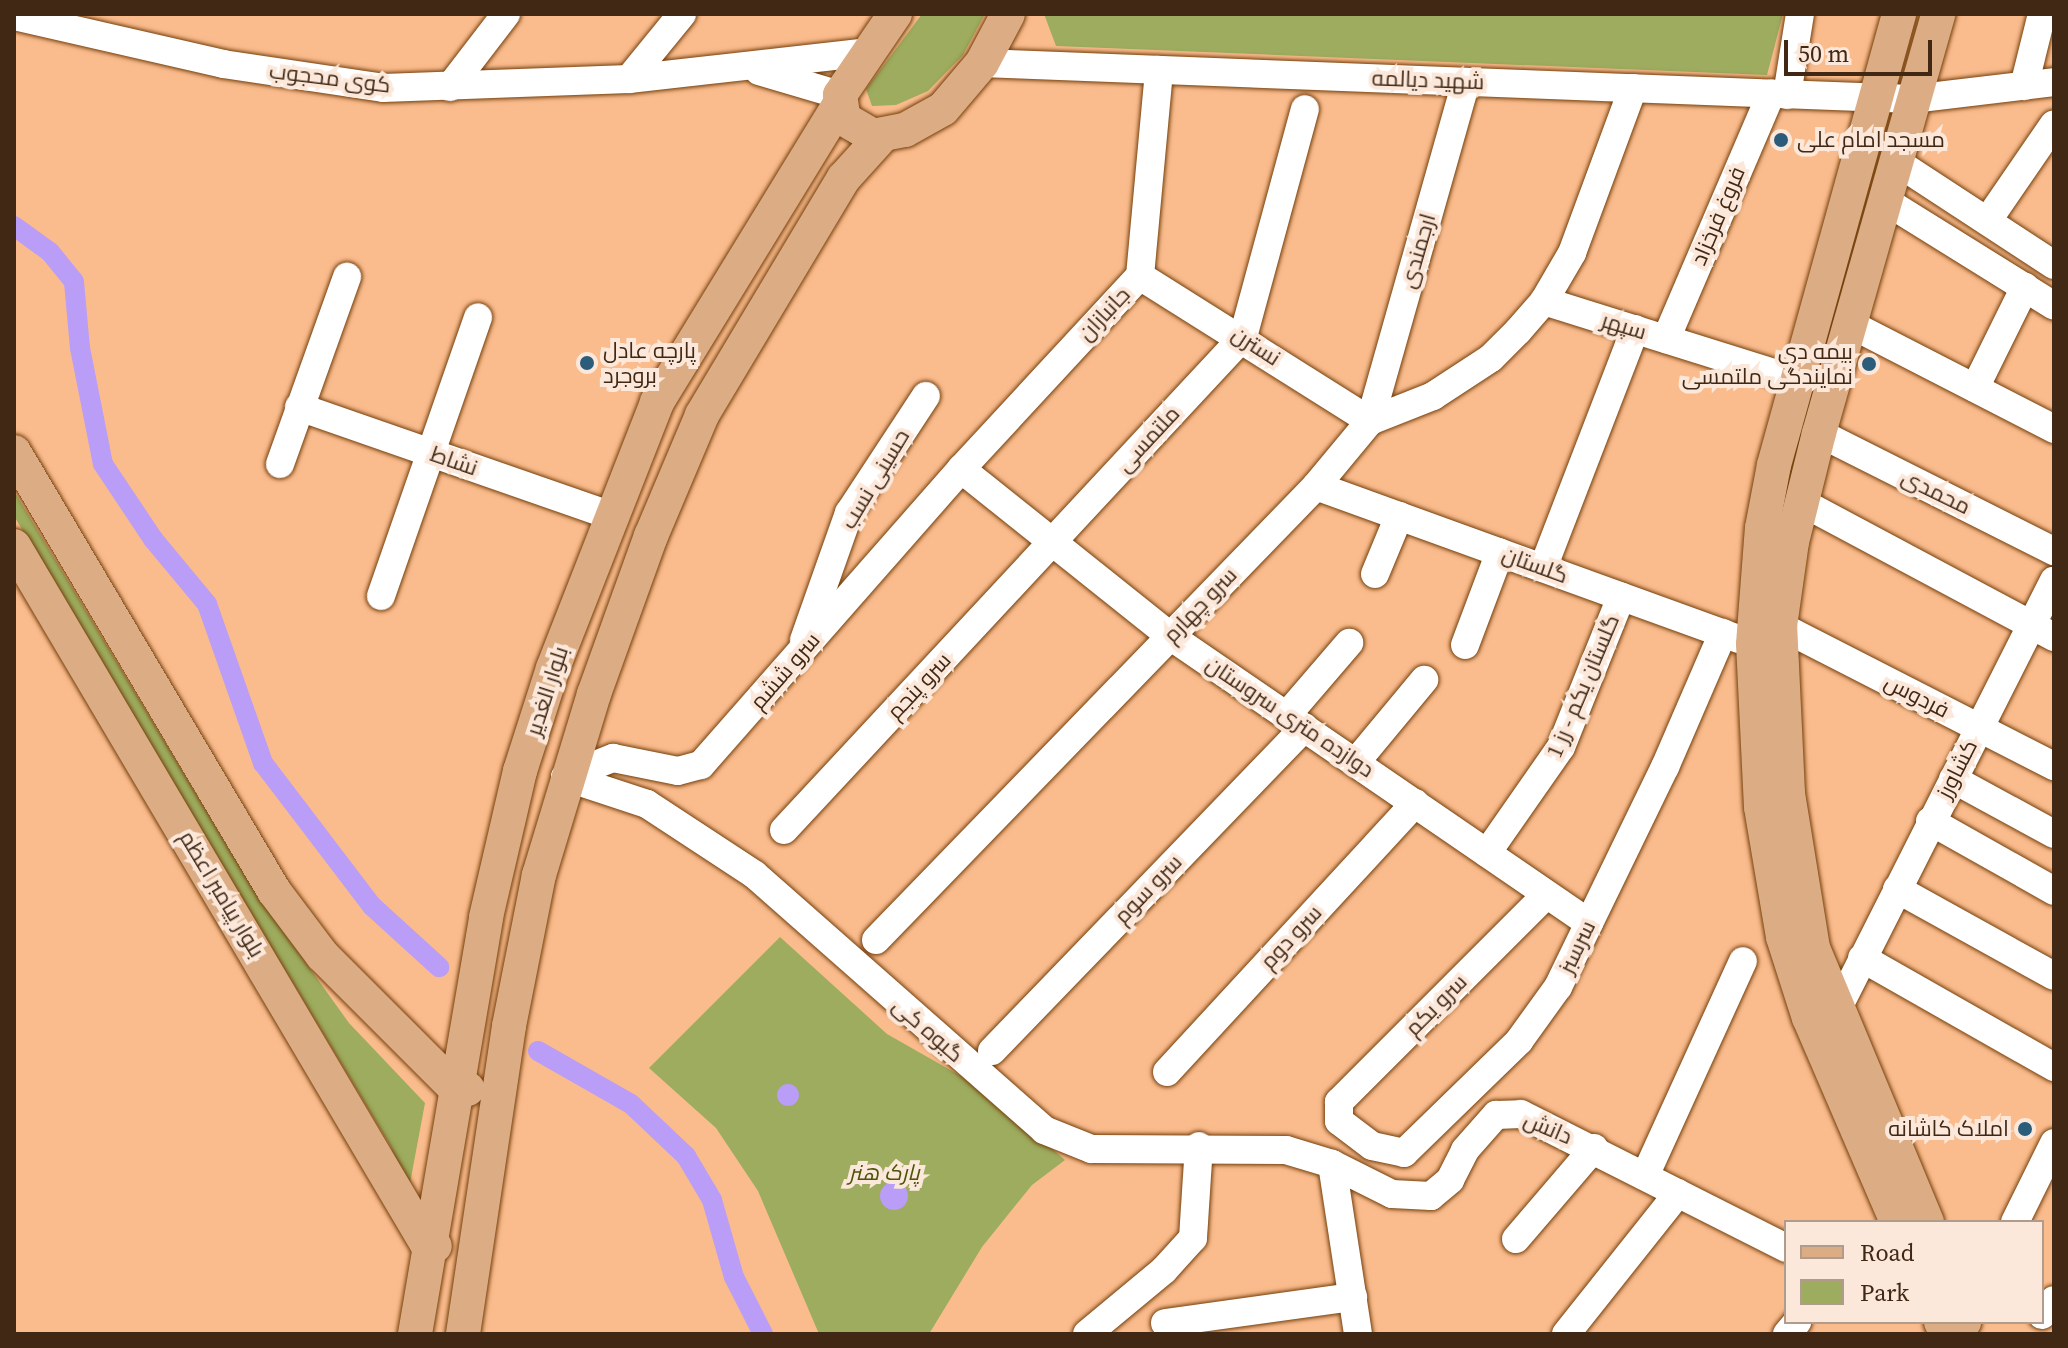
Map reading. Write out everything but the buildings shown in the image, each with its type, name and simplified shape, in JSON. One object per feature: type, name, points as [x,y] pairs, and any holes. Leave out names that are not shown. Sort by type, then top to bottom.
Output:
[{"type":"main road","name":"بلوار الغدیر","points":[[415,1334],[454,1087],[520,771],[610,515],[657,402],[895,14]]},
{"type":"main road","points":[[840,100],[848,124],[882,136],[905,130],[943,109],[982,63],[1008,14]]},
{"type":"main road","points":[[1896,1220],[1809,1018],[1783,937],[1761,807],[1759,639],[1762,528],[1796,380],[1899,14]]},
{"type":"main road","points":[[1926,1220],[1837,1010],[1804,909],[1788,793],[1759,639],[1801,502],[1848,323],[1938,14]]},
{"type":"main road","name":"بلوار الغدیر","points":[[463,1334],[497,1092],[539,875],[565,777],[651,536],[702,415],[844,178],[882,136]]},
{"type":"main road","name":"بلوار پیامبر اعظم","points":[[14,452],[274,891],[322,955],[454,1087]]},
{"type":"main road","name":"بلوار پیامبر اعظم","points":[[14,546],[427,1244]]},
{"type":"main road","points":[[454,1087],[497,1092]]},
{"type":"main road","points":[[427,1244],[475,1252]]},
{"type":"street","points":[[450,87],[506,14]]},
{"type":"street","points":[[629,79],[682,14]]},
{"type":"street","name":"فروغ فرخزاد","points":[[1666,339],[1779,94],[1800,14]]},
{"type":"street","points":[[2024,86],[2042,14]]},
{"type":"street","name":"کوی محجوب","points":[[14,16],[223,64],[383,88],[629,79],[869,52]]},
{"type":"street","name":"شهید دیالمه","points":[[982,63],[1912,99],[2054,82]]},
{"type":"street","points":[[747,68],[840,100]]},
{"type":"street","name":"جانبازان","points":[[961,469],[1140,276],[1159,70]]},
{"type":"street","name":"ارجمندی","points":[[1370,421],[1466,82]]},
{"type":"street","name":"سرو چهارم","points":[[876,940],[1316,486],[1370,421],[1433,396],[1491,358],[1544,301],[1572,253],[1633,88]]},
{"type":"street","points":[[1243,337],[1305,109]]},
{"type":"street","points":[[1988,220],[2054,124]]},
{"type":"street","points":[[1895,161],[2054,265]]},
{"type":"street","points":[[1884,200],[2054,306]]},
{"type":"street","name":"نسترن","points":[[1140,276],[1243,337],[1370,421]]},
{"type":"street","points":[[280,464],[347,277]]},
{"type":"street","points":[[1975,388],[2025,287]]},
{"type":"street","name":"سپهر","points":[[1544,301],[1796,380]]},
{"type":"street","points":[[381,596],[427,452],[478,317]]},
{"type":"street","points":[[1848,323],[2054,429]]},
{"type":"street","points":[[1543,568],[1635,329]]},
{"type":"street","name":"ملتمسی","points":[[1053,541],[1243,337]]},
{"type":"street","name":"حسینی نسب","points":[[799,656],[849,513],[926,396]]},
{"type":"street","name":"نشاط","points":[[299,407],[610,515]]},
{"type":"street","name":"محمدی","points":[[1819,433],[2054,551]]},
{"type":"street","name":"سرو ششم","points":[[565,777],[613,758],[678,771],[701,765],[961,469]]},
{"type":"street","name":"دوازده متری سروستان","points":[[961,469],[1170,636],[1297,720],[1589,923]]},
{"type":"street","name":"گلستان","points":[[1316,486],[1621,597],[1759,639]]},
{"type":"street","points":[[1801,502],[2043,631]]},
{"type":"street","points":[[1375,574],[1399,516]]},
{"type":"street","name":"سرو پنجم","points":[[784,830],[1053,541]]},
{"type":"street","points":[[1465,645],[1500,552]]},
{"type":"street","name":"کشاورز","points":[[1837,1010],[1979,727],[2043,631],[2054,581]]},
{"type":"street","name":"گلستان یکم - رز 1","points":[[1487,853],[1561,747],[1621,597]]},
{"type":"street","name":"فردوس","points":[[1759,639],[1979,727],[2052,760]]},
{"type":"street","name":"سرسبز","points":[[1339,1121],[1372,1146],[1404,1153],[1469,1093],[1535,1020],[1558,987],[1589,923],[1759,639]]},
{"type":"street","name":"سرو سوم","points":[[992,1051],[1297,720],[1349,643]]},
{"type":"street","points":[[1356,762],[1424,680]]},
{"type":"street","name":"گیوه کی","points":[[565,777],[647,804],[755,875],[1044,1130],[1091,1149],[1199,1146],[1286,1150],[1332,1164]]},
{"type":"street","points":[[1953,779],[2054,834]]},
{"type":"street","name":"سرو دوم","points":[[1167,1072],[1415,803]]},
{"type":"street","points":[[1930,821],[2054,891]]},
{"type":"street","points":[[1897,889],[2054,976]]},
{"type":"street","name":"سرو یکم","points":[[1339,1121],[1339,1102],[1546,895]]},
{"type":"street","points":[[1862,958],[2054,1067]]},
{"type":"street","points":[[1645,1176],[1743,961]]},
{"type":"street","points":[[1469,1093],[1496,1115]]},
{"type":"street","name":"دانش","points":[[1332,1164],[1392,1194],[1431,1196],[1450,1180],[1465,1150],[1496,1115],[1521,1114],[1594,1148],[1784,1247]]},
{"type":"street","points":[[1087,1334],[1164,1270],[1193,1238],[1199,1146]]},
{"type":"street","points":[[2016,1220],[2053,1147]]},
{"type":"street","points":[[1516,1239],[1594,1148]]},
{"type":"street","points":[[1332,1164],[1358,1334]]},
{"type":"street","points":[[1566,1334],[1678,1193]]},
{"type":"street","points":[[1164,1270],[1166,1328],[1353,1297]]},
{"type":"green space","points":[[922,14],[985,14],[963,55],[928,91],[896,105],[872,106],[866,89]]},
{"type":"green space","points":[[1044,14],[1783,14],[1767,75],[1056,46]]},
{"type":"green space","points":[[14,491],[255,892],[349,1023],[425,1103],[408,1194],[391,1147],[14,516]]},
{"type":"green space","name":"پارک هنر","points":[[780,937],[887,1034],[982,1088],[1065,1160],[1032,1185],[982,1247],[929,1334],[819,1334],[758,1191],[716,1128],[649,1068]]},
{"type":"shaded area","points":[[788,1084],[796,1087],[799,1095],[796,1103],[788,1106],[780,1103],[777,1095],[780,1087]]},
{"type":"shaded area","points":[[894,1182],[904,1186],[908,1196],[904,1206],[894,1210],[884,1206],[880,1196],[884,1186]]},
{"type":"waterway","points":[[14,226],[50,252],[74,282],[80,348],[103,464],[153,539],[207,604],[263,763],[372,906],[439,967]]},
{"type":"waterway","points":[[538,1051],[631,1104],[686,1156],[712,1200],[734,1277],[763,1334]]},
{"type":"place","name":"مسجد امام علی","points":[[1781,140]]},
{"type":"place","name":"پارچه عادل بروجرد","points":[[587,363]]},
{"type":"place","name":"بیمه دی نمایندگی ملتمسی","points":[[1869,364]]},
{"type":"place","name":"املاک کاشانه","points":[[2025,1129]]}]
